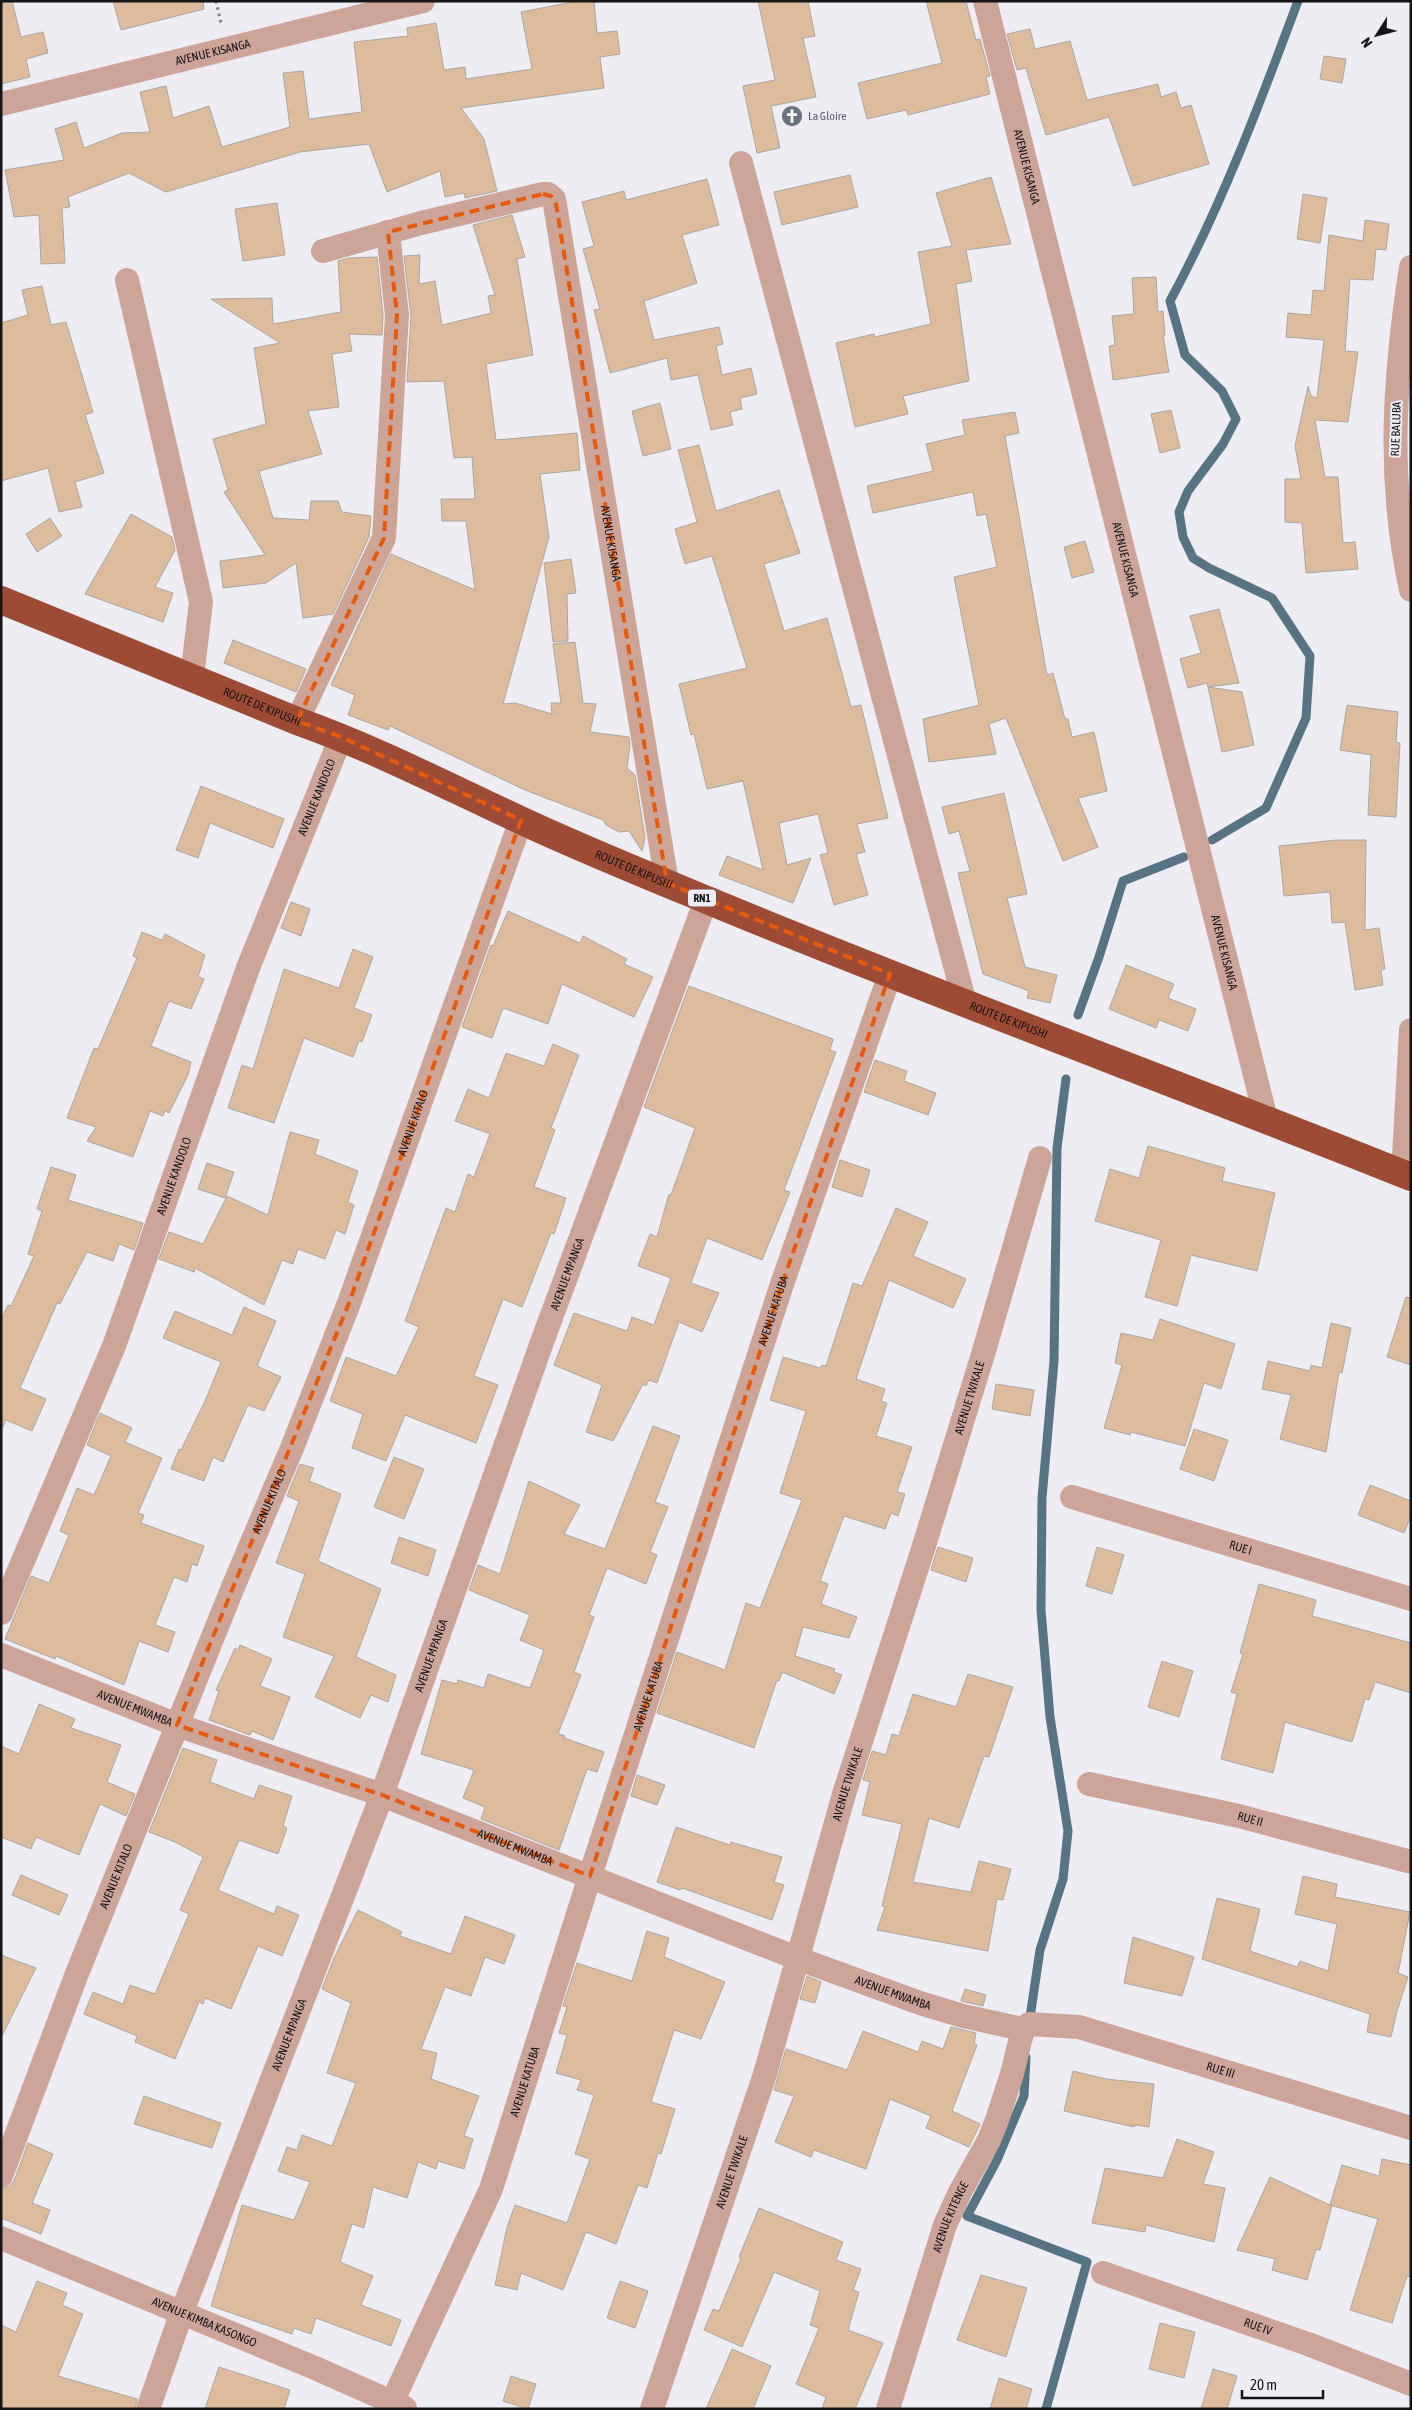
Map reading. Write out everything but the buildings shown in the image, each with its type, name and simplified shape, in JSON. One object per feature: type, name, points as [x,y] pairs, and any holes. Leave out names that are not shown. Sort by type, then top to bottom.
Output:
[{"type":"highway","name":"ROUTE DE KIPUSHI","points":[[1,600],[297,721],[341,737],[521,820],[706,900],[1407,1176]]},
{"type":"street","name":"AVENUE KISANGA","points":[[1,104],[423,1]]},
{"type":"street","name":"AVENUE KISANGA","points":[[985,1],[1266,1119]]},
{"type":"street","points":[[741,163],[965,1003]]},
{"type":"street","name":"AVENUE KISANGA","points":[[388,232],[543,194],[551,196],[556,204],[667,883]]},
{"type":"street","points":[[297,721],[384,538],[397,315],[388,232],[323,251]]},
{"type":"street","name":"RUE BALUBA","points":[[1411,268],[1406,330],[1397,379],[1394,473],[1401,544],[1411,590]]},
{"type":"street","points":[[127,280],[200,602],[192,677]]},
{"type":"street","name":"AVENUE KANDOLO","points":[[1,1613],[114,1346],[248,968],[341,737]]},
{"type":"street","name":"AVENUE KITALO","points":[[1,2176],[76,1976],[292,1448],[348,1303],[521,820]]},
{"type":"street","name":"AVENUE MPANGA","points":[[148,2409],[182,2312],[382,1795],[542,1342],[706,900]]},
{"type":"street","name":"AVENUE KATUBA","points":[[396,2407],[491,2188],[781,1287],[890,974]]},
{"type":"street","points":[[1407,1176],[1411,1030]]},
{"type":"street","name":"AVENUE TWIKALE","points":[[652,2409],[766,2074],[844,1794],[929,1530],[984,1351],[1040,1158]]},
{"type":"street","name":"RUE I","points":[[1072,1497],[1411,1599]]},
{"type":"street","name":"AVENUE MWAMBA","points":[[1,1655],[177,1726],[382,1795],[799,1959],[920,2003],[963,2016],[1026,2027]]},
{"type":"street","name":"RUE II","points":[[1089,1784],[1239,1816],[1411,1862]]},
{"type":"street","name":"RUE III","points":[[1026,2027],[1079,2027],[1411,2128]]},
{"type":"street","name":"AVENUE KITENGE","points":[[888,2409],[916,2324],[945,2225],[998,2120],[1026,2027]]},
{"type":"street","name":"AVENUE KIMBA KASONGO","points":[[1,2238],[315,2368],[396,2407]]},
{"type":"street","name":"RUE IV","points":[[1103,2273],[1308,2344],[1411,2384]]},
{"type":"highlighted area","points":[[543,194],[551,196],[556,204],[667,883],[890,974],[781,1287],[590,1876],[382,1795],[177,1725],[349,1303],[521,820],[341,737],[297,721],[384,538],[397,315],[388,232]]},
{"type":"waterway","points":[[1212,840],[1266,808],[1306,718],[1310,656],[1272,598],[1209,568],[1193,558],[1183,537],[1179,512],[1188,491],[1223,444],[1236,419],[1222,391],[1185,355],[1170,301],[1207,228],[1223,191],[1255,115],[1298,1]]},
{"type":"waterway","points":[[1078,1015],[1123,881],[1184,857]]},
{"type":"waterway","points":[[1029,2024],[1040,1950],[1063,1879],[1068,1831],[1050,1717],[1041,1610],[1042,1498],[1054,1361],[1057,1148],[1066,1079]]},
{"type":"waterway","points":[[1026,2057],[1024,2096],[997,2160],[967,2216],[1087,2262],[1046,2409]]},
{"type":"place","name":"La Gloire","points":[[792,116]]}]
